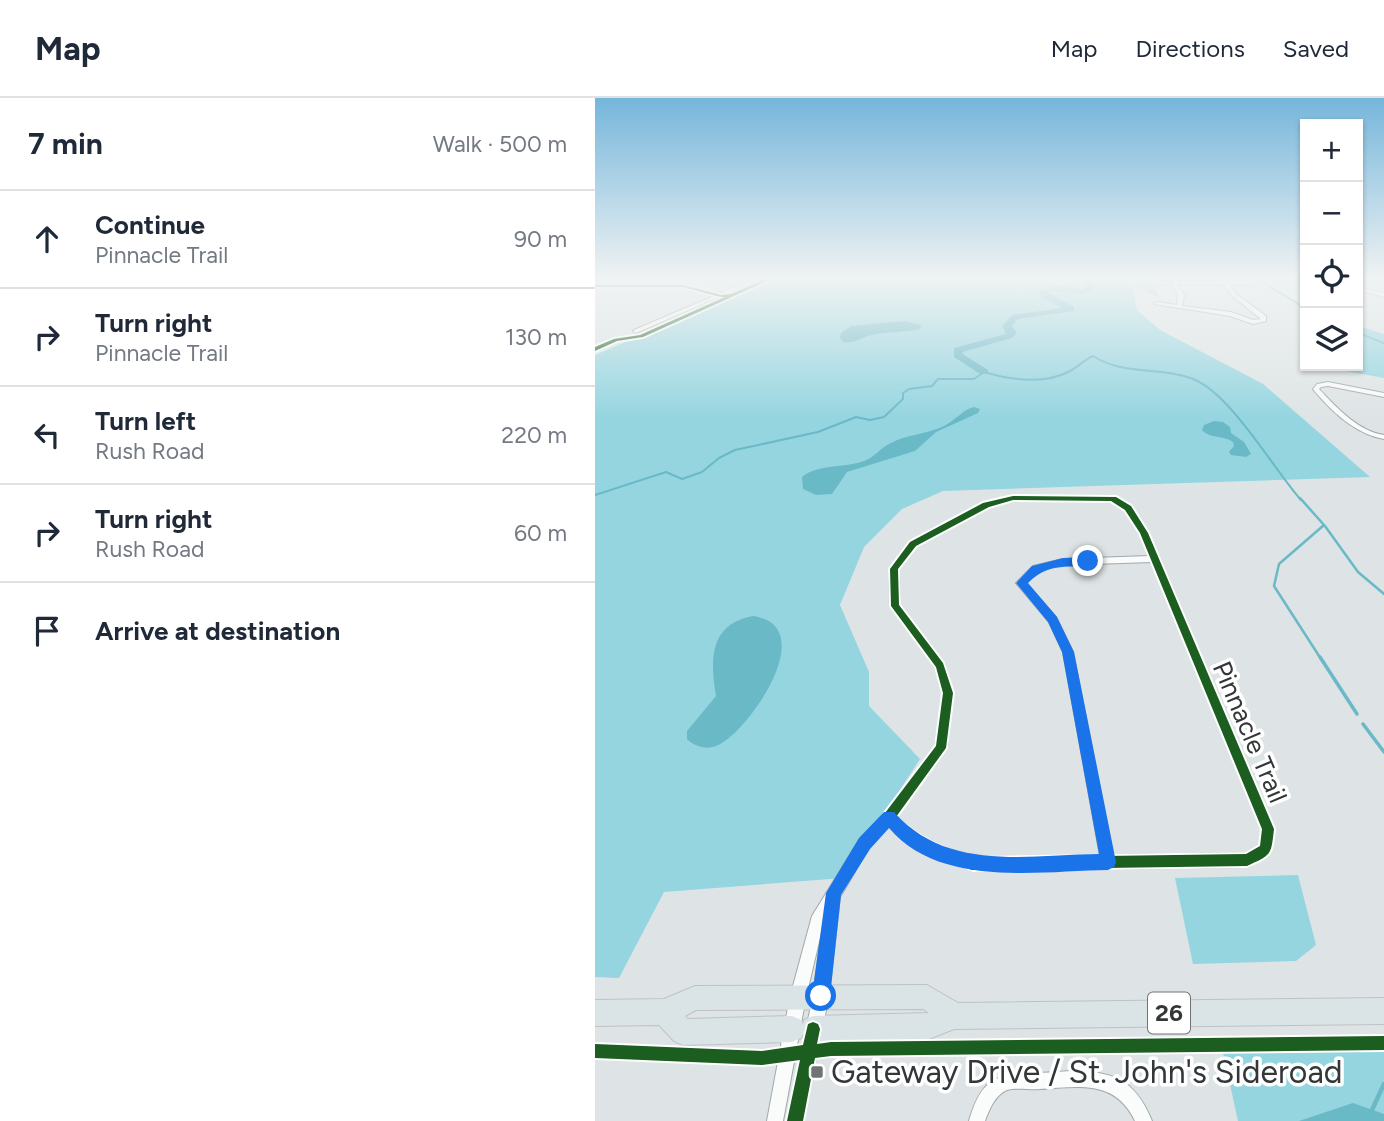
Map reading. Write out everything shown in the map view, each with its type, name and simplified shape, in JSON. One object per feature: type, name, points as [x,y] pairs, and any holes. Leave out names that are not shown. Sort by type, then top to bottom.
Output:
[{"type":"main road","points":[[595,1013],[665,1013],[695,998],[927,997],[954,1016]]},
{"type":"main road","name":"26","points":[[665,1013],[683,1032],[924,1028],[954,1016],[1384,1011]]},
{"type":"street","points":[[636,331],[651,325]]},
{"type":"street","points":[[1384,395],[1328,384],[1319,385],[1317,389],[1332,407],[1369,433],[1384,437]]},
{"type":"street","name":"Pinnacle Trail","points":[[809,997],[817,921],[864,844],[889,817],[941,748],[949,693],[940,666],[895,606],[894,569],[913,544],[986,505],[1013,498],[1113,499],[1128,508],[1156,559],[1268,830],[1266,849],[1247,860],[972,864],[937,853],[905,836],[889,817]]},
{"type":"street","points":[[1108,862],[1068,652],[1053,620],[1021,583],[1036,568],[1063,562],[1156,559]]},
{"type":"street","name":"Pinnacle Trail","points":[[802,1029],[834,893]]},
{"type":"street","points":[[775,1121],[809,997]]},
{"type":"street","points":[[795,1121],[802,1029]]},
{"type":"street","points":[[977,1121],[988,1094],[1003,1083],[1089,1079],[1112,1084],[1126,1092],[1144,1121]]},
{"type":"shaded area","points":[[666,325],[1154,325],[1263,384],[1370,477],[943,491],[902,509],[864,547],[840,605],[869,672],[869,706],[920,759],[843,878],[664,892],[619,978],[595,977],[595,355]]},
{"type":"shaded area","points":[[921,325],[920,329],[843,342],[841,333],[851,326]]},
{"type":"shaded area","points":[[1363,328],[1384,334],[1384,378],[1346,371],[1363,371]]},
{"type":"shaded area","points":[[974,407],[980,409],[978,413],[936,432],[915,451],[847,472],[832,494],[816,495],[803,489],[802,477],[808,473],[864,461],[891,443],[942,427]]},
{"type":"shaded area","points":[[1214,421],[1223,422],[1230,427],[1231,433],[1244,442],[1251,454],[1246,457],[1231,455],[1229,452],[1234,446],[1233,442],[1209,435],[1202,430],[1204,425]]},
{"type":"shaded area","points":[[753,616],[772,624],[781,637],[781,656],[774,676],[763,697],[735,732],[713,747],[695,745],[687,739],[687,731],[716,696],[713,657],[720,635],[739,620]]},
{"type":"shaded area","points":[[1298,875],[1316,945],[1296,961],[1193,964],[1175,878]]},
{"type":"shaded area","points":[[1384,1047],[1384,1121],[1238,1121],[1222,1048]]},
{"type":"shaded area","points":[[1353,1103],[1384,1114],[1384,1121],[1299,1121]]},
{"type":"waterway","points":[[984,372],[959,357],[957,350],[1009,336],[1012,333],[1008,325]]},
{"type":"waterway","points":[[1363,335],[1384,343]]},
{"type":"waterway","points":[[595,495],[666,472],[682,479],[702,472],[719,458],[735,450],[818,432],[856,417],[870,420],[884,417],[903,399],[903,393],[909,389],[932,386],[938,379],[974,379],[984,372],[1016,379],[1038,380],[1070,371],[1093,356],[1129,369],[1180,375],[1207,387],[1236,415],[1301,500]]},
{"type":"waterway","points":[[1300,498],[1324,525],[1279,564],[1274,586],[1321,659]]},
{"type":"waterway","points":[[1325,526],[1358,572],[1384,594]]},
{"type":"waterway","points":[[1320,657],[1357,714]]},
{"type":"waterway","points":[[1363,724],[1384,752]]},
{"type":"waterway","points":[[1372,1110],[1384,1084]]},
{"type":"railway","points":[[595,362],[680,325]]},
{"type":"cycle path","points":[[595,349],[616,340],[641,336],[666,325]]},
{"type":"cycle path","points":[[1013,498],[1113,499],[1128,508],[1144,533],[1268,829],[1266,849],[1247,860],[972,864],[917,842],[889,817],[941,748],[948,693],[940,666],[895,606],[894,569],[913,544],[986,505],[1013,498]]},
{"type":"cycle path","points":[[795,1121],[813,1029]]},
{"type":"cycle path","points":[[595,1051],[762,1058],[831,1049],[1384,1043]]},
{"type":"place","name":"Gateway Drive / St. John's Sideroad","points":[[817,1072]]},
{"type":"route","points":[[821,996],[834,893],[864,844],[889,817],[905,836],[937,853],[972,864],[1108,862],[1068,652],[1053,620],[1021,583],[1036,568],[1063,562],[1088,561]]}]
